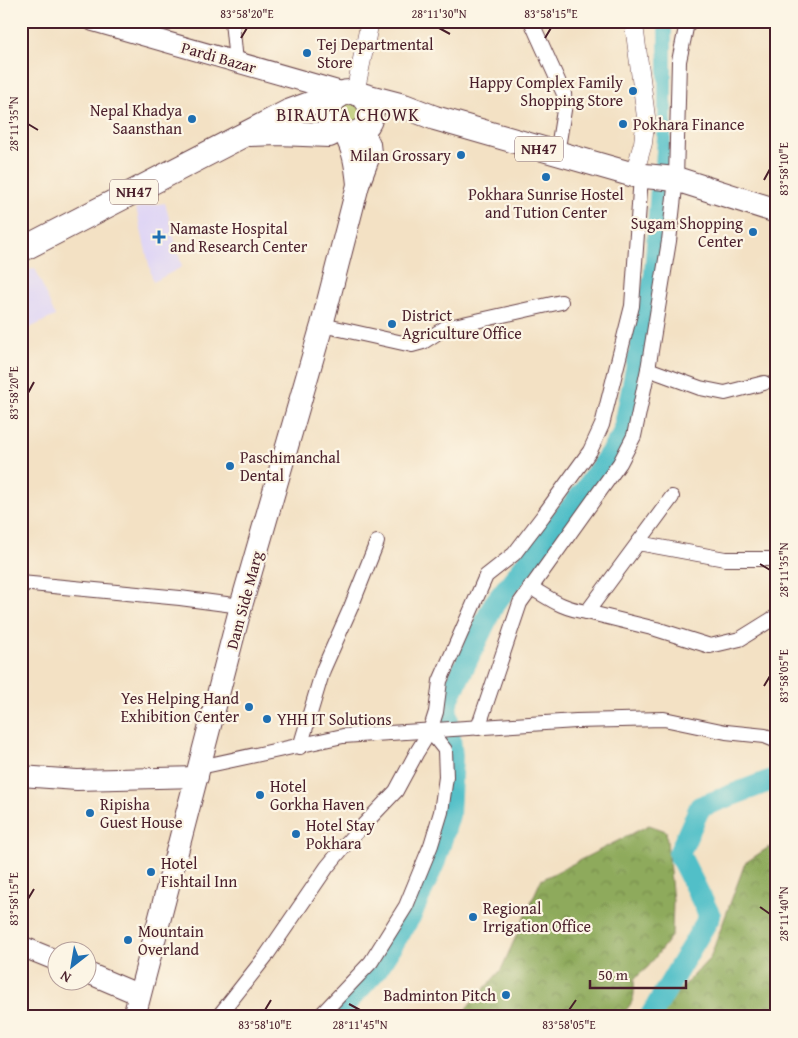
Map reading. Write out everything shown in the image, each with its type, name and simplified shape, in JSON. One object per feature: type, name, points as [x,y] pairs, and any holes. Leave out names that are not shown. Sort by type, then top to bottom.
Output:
[{"type":"highway","name":"NH47","points":[[349,94],[404,106],[435,118],[640,176],[676,179],[777,211]]},
{"type":"highway","points":[[246,134],[288,112],[329,97],[349,94],[364,97],[371,108],[371,114],[353,130],[334,126],[330,113],[331,106],[349,94]]},
{"type":"highway","name":"NH47","points":[[21,250],[246,134],[328,135],[408,117],[435,118]]},
{"type":"main road","name":"Pardi Bazar","points":[[93,21],[349,94]]},
{"type":"main road","name":"Dam Side Marg","points":[[134,1017],[241,606],[322,325],[358,185],[356,163],[349,141],[353,130]]},
{"type":"main road","points":[[21,776],[77,780],[199,772]]},
{"type":"main road","points":[[21,946],[48,957]]},
{"type":"main road","points":[[98,978],[140,995]]},
{"type":"street","points":[[232,21],[236,62]]},
{"type":"street","points":[[349,94],[370,21]]},
{"type":"street","points":[[531,21],[564,94],[565,104],[557,154]]},
{"type":"street","points":[[478,728],[520,603],[620,463],[634,436],[648,369],[669,242],[676,179],[679,61],[689,21]]},
{"type":"street","points":[[319,1017],[371,962],[406,906],[431,845],[441,812],[446,777],[445,750],[435,731],[440,681],[486,576],[514,554],[590,450],[602,426],[632,306],[640,176],[646,116],[635,23]]},
{"type":"street","points":[[322,325],[412,346],[423,342],[445,328],[561,302]]},
{"type":"street","points":[[648,369],[700,388],[724,393],[764,383]]},
{"type":"street","points":[[587,612],[672,498]]},
{"type":"street","points":[[300,747],[323,670],[377,542]]},
{"type":"street","points":[[638,543],[725,560],[777,559]]},
{"type":"street","points":[[21,584],[180,598],[241,606]]},
{"type":"street","points":[[530,587],[570,610],[587,612],[656,629],[710,646],[740,639],[777,616]]},
{"type":"street","points":[[199,772],[343,736],[461,730],[576,721],[664,719],[726,732],[772,735]]},
{"type":"street","points":[[218,1017],[266,956],[327,867],[351,838],[396,791],[417,752],[435,731]]},
{"type":"shaded area","name":"Namaste Hospital and Research Center","points":[[165,203],[182,267],[153,282],[136,208]]},
{"type":"shaded area","points":[[35,268],[55,316],[21,332],[21,274]]},
{"type":"green space","name":"BIRAUTA CHOWK","points":[[350,100],[359,104],[363,113],[359,122],[350,126],[341,122],[337,113],[341,104]]},
{"type":"green space","points":[[649,825],[666,831],[673,901],[672,935],[648,967],[634,979],[631,1004],[624,1012],[619,1017],[459,1017],[501,970],[541,880]]},
{"type":"green space","points":[[769,847],[777,867],[777,1017],[663,1017],[664,1007],[710,958],[745,863]]},
{"type":"waterway","points":[[662,165],[665,124],[665,21]]},
{"type":"waterway","points":[[334,1017],[377,969],[411,915],[435,861],[449,815],[452,756],[446,704],[494,604],[585,490],[623,435],[655,274],[661,187]]},
{"type":"waterway","points":[[650,1017],[710,916],[679,854],[700,807],[777,778]]},
{"type":"place","name":"Tej Departmental Store","points":[[307,53]]},
{"type":"place","name":"Happy Complex Family Shopping Store","points":[[633,91]]},
{"type":"place","name":"Nepal Khadya Saansthan","points":[[192,119]]},
{"type":"place","name":"Pokhara Finance","points":[[623,124]]},
{"type":"place","name":"Milan Grossary","points":[[461,155]]},
{"type":"place","name":"Pokhara Sunrise Hostel and Tution Center","points":[[546,177]]},
{"type":"place","name":"Sugam Shopping Center","points":[[753,232]]},
{"type":"place","name":"Namaste Hospital and Research Center","points":[[159,237]]},
{"type":"place","name":"District Agriculture Office","points":[[392,324]]},
{"type":"place","name":"Paschimanchal Dental","points":[[230,466]]},
{"type":"place","name":"Yes Helping Hand Exhibition Center","points":[[249,707]]},
{"type":"place","name":"YHH IT Solutions","points":[[267,719]]},
{"type":"place","name":"Hotel Gorkha Haven","points":[[260,795]]},
{"type":"place","name":"Ripisha Guest House","points":[[90,813]]},
{"type":"place","name":"Hotel Stay Pokhara","points":[[296,834]]},
{"type":"place","name":"Hotel Fishtail Inn","points":[[151,872]]},
{"type":"place","name":"Regional Irrigation Office","points":[[473,917]]},
{"type":"place","name":"Mountain Overland","points":[[128,940]]},
{"type":"place","name":"Badminton Pitch","points":[[506,995]]},
{"type":"district","name":"BIRAUTA CHOWK","points":[[348,115]]}]
